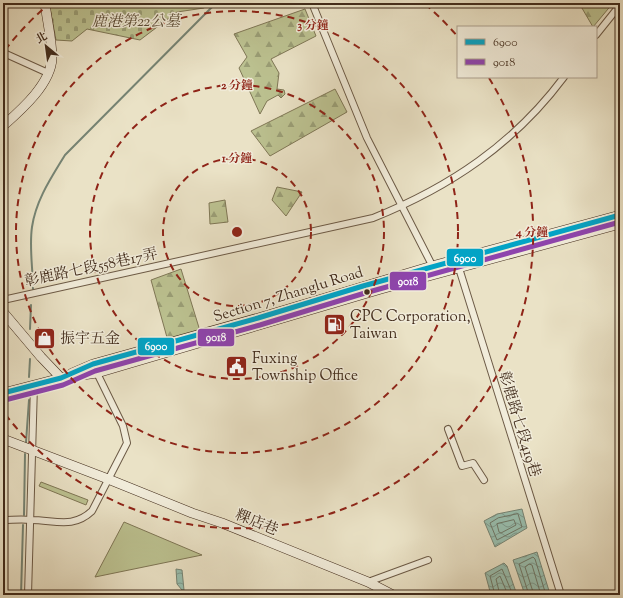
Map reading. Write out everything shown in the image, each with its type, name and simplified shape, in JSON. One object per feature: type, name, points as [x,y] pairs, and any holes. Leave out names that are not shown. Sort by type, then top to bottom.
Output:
[{"type":"main road","points":[[3,126],[37,92],[48,73],[52,60],[44,3]]},
{"type":"main road","name":"Section 7, Zhanglu Road","points":[[457,264],[620,215]]},
{"type":"main road","name":"Section 7, Zhanglu Road","points":[[61,378],[93,364],[434,270],[620,224]]},
{"type":"main road","name":"Section 7, Zhanglu Road","points":[[61,378],[97,374],[434,270]]},
{"type":"main road","points":[[3,312],[61,378]]},
{"type":"main road","points":[[3,392],[61,378]]},
{"type":"main road","name":"粿店巷","points":[[3,439],[368,582],[393,595]]},
{"type":"street","points":[[312,3],[366,138],[434,270]]},
{"type":"street","points":[[597,34],[620,5]]},
{"type":"street","points":[[4,53],[48,73]]},
{"type":"street","name":"彰鹿路七段558巷17弄","points":[[3,300],[373,218],[402,206],[445,184],[485,157],[533,112],[563,78]]},
{"type":"street","name":"彰鹿路七段419巷","points":[[457,264],[560,595]]},
{"type":"street","points":[[3,520],[31,520],[59,523],[84,519],[92,511],[127,443],[125,434],[93,364]]},
{"type":"street","points":[[28,595],[34,384]]},
{"type":"street","points":[[448,429],[462,466],[473,463],[484,480]]},
{"type":"street","points":[[368,582],[428,560]]},
{"type":"green space","name":"鹿港第22公墓","points":[[49,3],[210,3],[204,8],[177,12],[140,40],[87,29],[72,41],[56,40]]},
{"type":"green space","points":[[579,3],[613,3],[594,26]]},
{"type":"green space","points":[[305,9],[316,36],[271,59],[279,73],[277,89],[284,90],[285,94],[281,98],[278,95],[267,101],[260,114],[239,68],[247,57],[234,34]]},
{"type":"green space","points":[[335,89],[347,112],[270,156],[251,131]]},
{"type":"green space","points":[[277,187],[302,192],[286,216],[272,200]]},
{"type":"green space","points":[[225,200],[228,222],[210,224],[209,203]]},
{"type":"green space","points":[[181,269],[200,331],[168,341],[151,280]]},
{"type":"green space","points":[[41,482],[88,500],[86,505],[39,486]]},
{"type":"green space","points":[[124,522],[202,555],[95,577]]},
{"type":"water","points":[[522,509],[527,528],[495,547],[484,521],[497,514]]},
{"type":"water","points":[[537,552],[550,594],[525,595],[513,560]]},
{"type":"water","points":[[504,563],[507,566],[517,595],[491,595],[485,573]]},
{"type":"water","points":[[176,569],[182,570],[184,590],[182,590],[177,584]]},
{"type":"waterway","points":[[33,289],[31,242],[32,227],[37,208],[54,172],[65,155],[216,3]]},
{"type":"waterway","points":[[30,329],[31,305]]},
{"type":"waterway","points":[[29,377],[30,359]]},
{"type":"waterway","points":[[26,442],[29,400]]},
{"type":"waterway","points":[[24,515],[25,454]]},
{"type":"waterway","points":[[21,595],[23,525]]},
{"type":"transit line","name":"6900","points":[[3,393],[61,378],[93,364],[258,318],[363,286],[620,215]]},
{"type":"transit line","name":"9018","points":[[5,400],[63,385],[95,371],[260,325],[365,293],[620,222]]},
{"type":"place","name":"CPC Corporation, Taiwan","points":[[335,325]]},
{"type":"place","name":"振宇五金","points":[[45,338]]},
{"type":"place","name":"Fuxing Township Office","points":[[236,367]]}]
